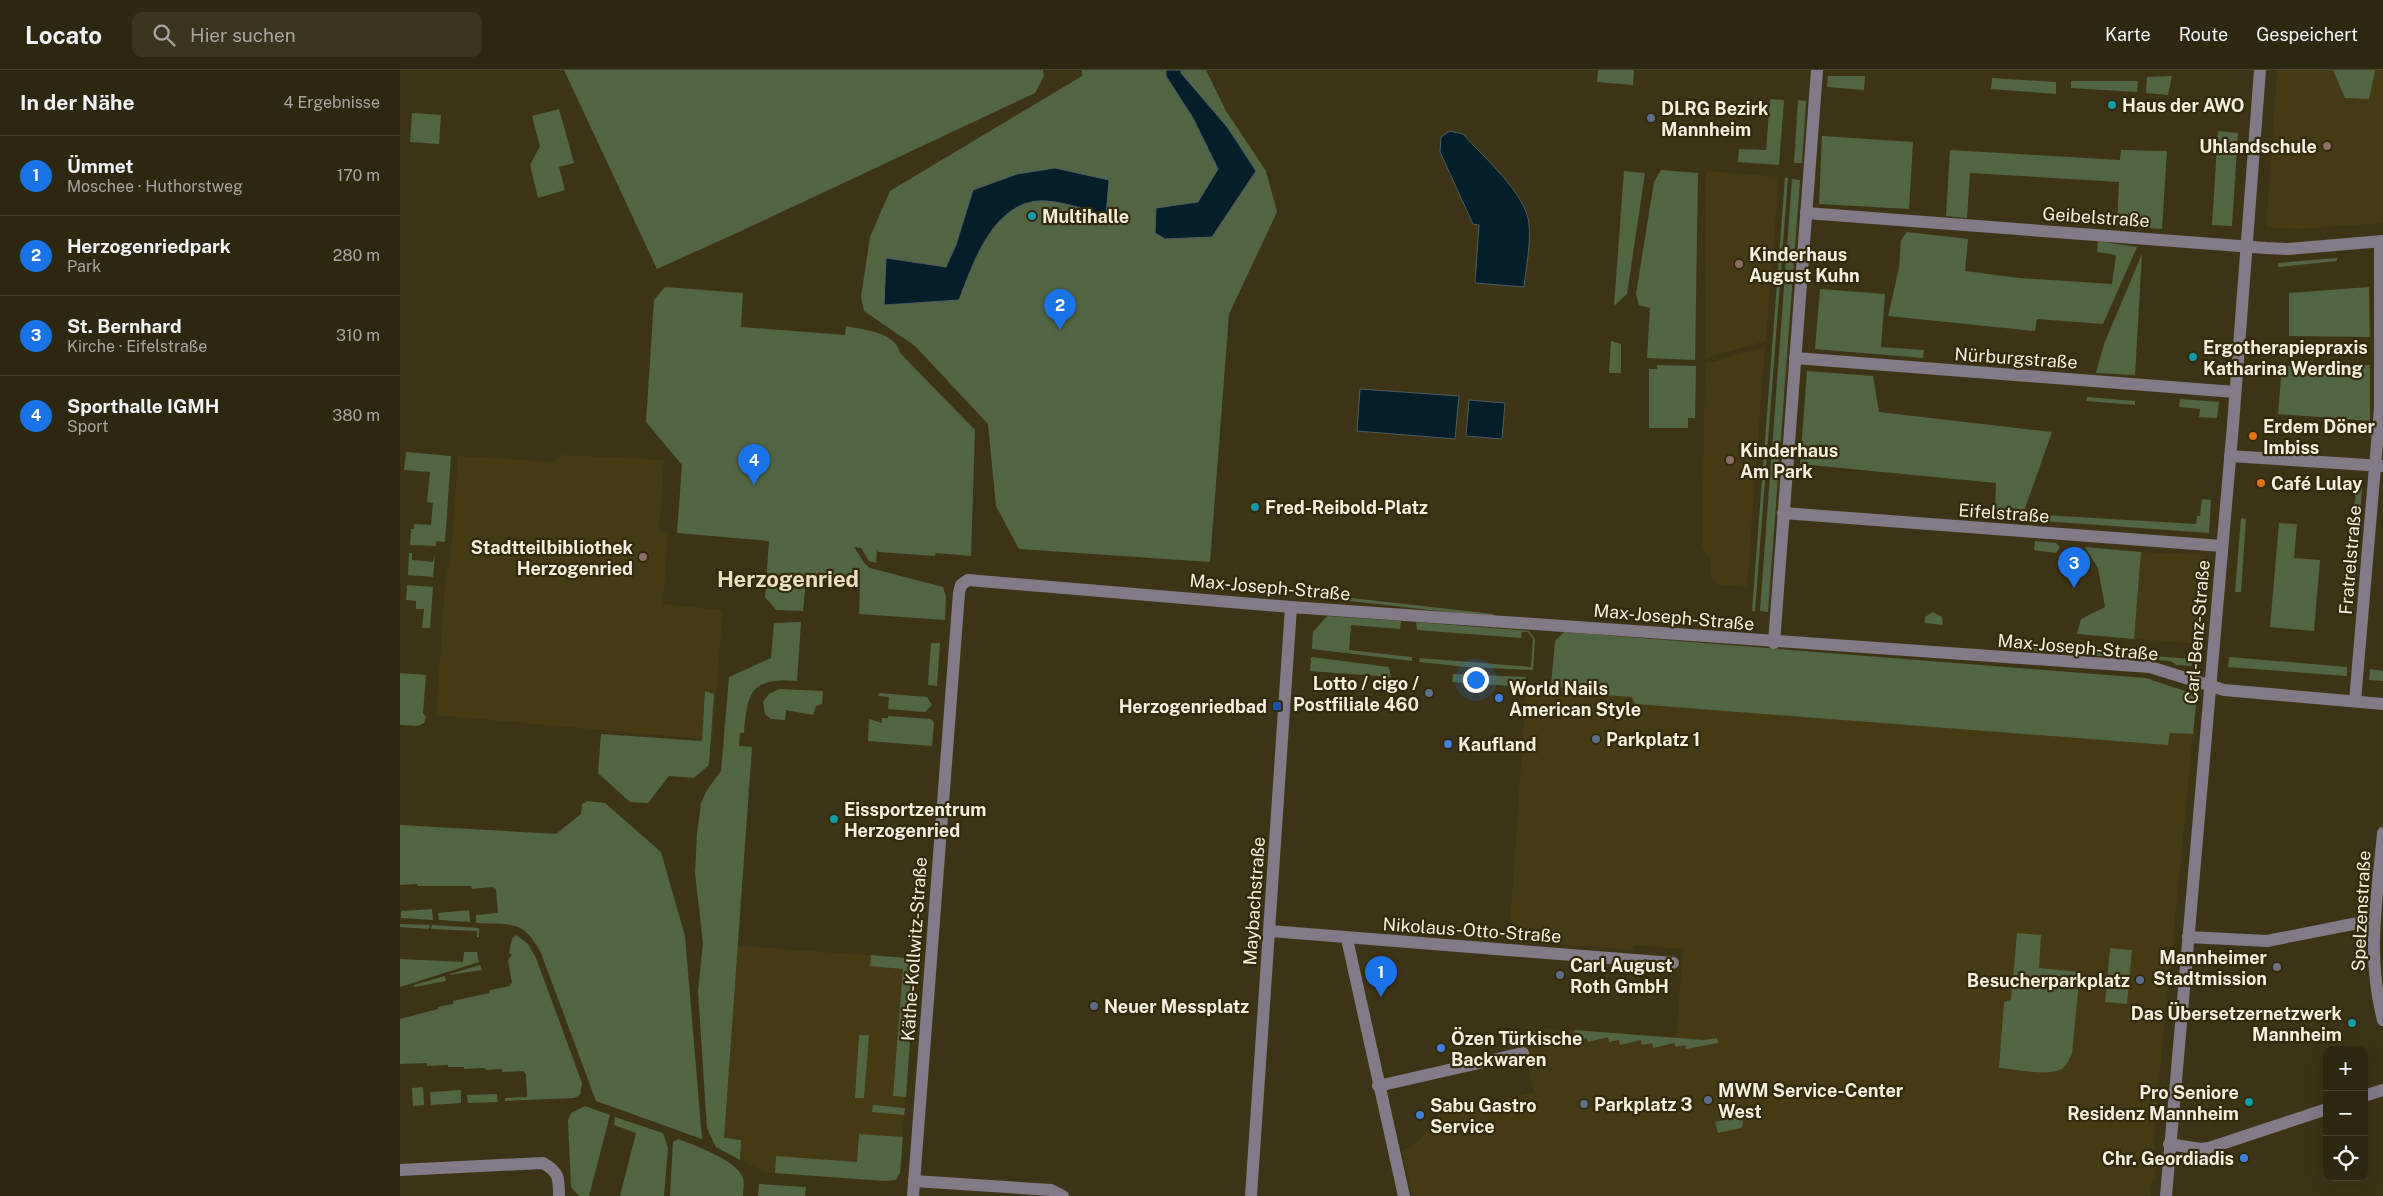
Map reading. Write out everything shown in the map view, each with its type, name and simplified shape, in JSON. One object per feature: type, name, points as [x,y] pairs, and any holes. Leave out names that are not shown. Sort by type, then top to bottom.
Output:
[{"type":"street","points":[[1774,643],[1817,70]]},
{"type":"street","name":"Carl-Benz-Straße","points":[[2166,1196],[2230,456],[2260,70]]},
{"type":"street","name":"Geibelstraße","points":[[1806,213],[2259,248],[2288,249],[2382,241]]},
{"type":"street","name":"Fratrelstraße","points":[[2355,701],[2379,466],[2382,241]]},
{"type":"street","name":"Nürburgstraße","points":[[1795,358],[2235,392]]},
{"type":"street","points":[[2230,456],[2379,466]]},
{"type":"street","name":"Eifelstraße","points":[[1783,513],[2222,546]]},
{"type":"street","name":"Max-Joseph-Straße","points":[[961,585],[968,580],[977,580],[1291,607],[1546,624],[1774,643],[2150,668],[2210,687],[2383,704]]},
{"type":"street","name":"Käthe-Kollwitz-Straße","points":[[913,1196],[961,585]]},
{"type":"street","name":"Maybachstraße","points":[[1251,1196],[1291,607]]},
{"type":"street","name":"Spelzenstraße","points":[[2383,833],[2380,899],[2374,924],[2373,964],[2375,992],[2383,1020]]},
{"type":"street","points":[[2188,937],[2266,940],[2358,924],[2374,924]]},
{"type":"street","name":"Nikolaus-Otto-Straße","points":[[1269,931],[1347,939],[1673,963]]},
{"type":"street","points":[[1347,939],[1378,1086],[1404,1196]]},
{"type":"street","points":[[1378,1086],[1523,1053]]},
{"type":"street","points":[[2368,1095],[2383,1090]]},
{"type":"street","points":[[2169,1144],[2200,1149],[2209,1148],[2323,1110]]},
{"type":"street","points":[[400,1170],[543,1163],[554,1169],[559,1181],[559,1196]]},
{"type":"street","points":[[914,1181],[1050,1190],[1063,1196]]},
{"type":"shaded area","name":"Uhlandschule","points":[[2277,70],[2383,70],[2383,223],[2296,229],[2266,227]]},
{"type":"shaded area","name":"Kinderhaus August Kuhn","points":[[1706,171],[1779,177],[1766,341],[1705,358]]},
{"type":"shaded area","name":"Kinderhaus Am Park","points":[[1765,347],[1747,587],[1718,585],[1710,575],[1710,557],[1702,549],[1705,364]]},
{"type":"shaded area","points":[[562,455],[664,460],[659,531],[668,534],[663,604],[723,610],[712,740],[436,715],[446,569],[450,566],[458,456],[554,462]]},
{"type":"shaded area","points":[[2141,552],[2205,555],[2198,644],[2134,639]]},
{"type":"shaded area","points":[[1560,686],[2193,734],[2157,1103],[2153,1156],[2157,1156],[2155,1177],[2152,1178],[2151,1196],[1412,1196],[1402,1150],[1413,1147],[1432,1124],[1431,1117],[1534,1092],[1526,1057],[1527,1027],[1676,1038],[1683,949],[1634,945],[1633,950],[1509,940],[1526,687]]},
{"type":"shaded area","points":[[703,943],[916,959],[900,1170],[896,1180],[884,1181],[764,1172],[716,1147],[707,1128],[698,991]]},
{"type":"green space","points":[[564,70],[1043,70],[1044,76],[1035,93],[657,269]]},
{"type":"green space","points":[[1082,70],[1206,70],[1226,111],[1266,171],[1277,212],[1229,314],[1210,562],[1019,549],[996,506],[988,424],[915,346],[864,311],[861,297],[870,237],[890,191],[1082,76]]},
{"type":"green space","points":[[1598,70],[1634,70],[1633,85],[1597,82]]},
{"type":"green space","points":[[2333,70],[2374,70],[2369,99],[2345,98]]},
{"type":"green space","points":[[1828,76],[1865,76],[1864,90],[1827,87]]},
{"type":"green space","points":[[2172,76],[2168,95],[2146,93],[2147,77]]},
{"type":"green space","points":[[1992,78],[2056,82],[2056,94],[1991,89]]},
{"type":"green space","points":[[2071,81],[2138,81],[2137,92],[2071,88]]},
{"type":"green space","points":[[1770,99],[1784,100],[1779,165],[1738,162],[1739,149],[1766,150]]},
{"type":"green space","points":[[1798,100],[1806,101],[1802,163],[1794,163]]},
{"type":"green space","points":[[559,109],[574,163],[559,167],[565,190],[538,198],[530,165],[540,146],[532,116]]},
{"type":"green space","points":[[412,113],[441,115],[439,144],[410,142]]},
{"type":"green space","points":[[2218,131],[2238,133],[2232,226],[2212,225]]},
{"type":"green space","points":[[1822,136],[1913,142],[1909,209],[1819,204]]},
{"type":"green space","points":[[1950,150],[2120,160],[2121,150],[2167,151],[2162,229],[2117,226],[2119,182],[1970,173],[1967,218],[1946,216]]},
{"type":"green space","points":[[1661,170],[1698,173],[1695,360],[1647,358],[1650,308],[1639,305],[1636,294],[1654,182]]},
{"type":"green space","points":[[1624,171],[1645,173],[1627,294],[1614,306]]},
{"type":"green space","points":[[1785,178],[1788,178],[1755,611],[1752,611]]},
{"type":"green space","points":[[1792,179],[1800,180],[1768,612],[1760,611]]},
{"type":"green space","points":[[1907,232],[1968,239],[1965,271],[2019,278],[2112,284],[2116,255],[2097,252],[2098,241],[2137,247],[2103,324],[2037,319],[2035,331],[1888,316],[1899,268],[1901,240]]},
{"type":"green space","points":[[2142,254],[2135,375],[2096,373],[2104,344]]},
{"type":"green space","points":[[2337,258],[2337,261],[2278,267],[2278,263]]},
{"type":"green space","points":[[665,287],[743,293],[741,327],[845,335],[846,326],[886,336],[892,340],[900,353],[975,430],[971,556],[936,553],[935,556],[878,552],[877,549],[876,563],[869,561],[861,548],[854,547],[865,564],[870,568],[943,587],[946,597],[945,620],[859,614],[860,583],[806,580],[803,611],[776,610],[765,597],[769,541],[677,533],[682,465],[646,422],[654,300]]},
{"type":"green space","points":[[2369,287],[2370,337],[2289,336],[2289,293]]},
{"type":"green space","points":[[1820,289],[1885,294],[1881,347],[1924,350],[1923,358],[1815,349]]},
{"type":"green space","points":[[1611,341],[1621,344],[1621,373],[1609,373]]},
{"type":"green space","points":[[1657,365],[1696,366],[1695,418],[1688,418],[1688,428],[1649,428],[1649,369],[1657,369]]},
{"type":"green space","points":[[2370,365],[2370,421],[2278,414],[2282,366]]},
{"type":"green space","points":[[1807,371],[1873,376],[1879,412],[2052,432],[2024,511],[1995,509],[1996,483],[1800,464]]},
{"type":"green space","points":[[2087,397],[2135,401],[2135,405],[2086,401]]},
{"type":"green space","points":[[2180,399],[2219,402],[2217,418],[2199,417],[2200,409],[2179,407]]},
{"type":"green space","points":[[406,452],[451,456],[445,542],[436,541],[436,546],[410,545],[411,529],[414,529],[414,524],[431,525],[433,503],[427,502],[430,472],[404,470]]},
{"type":"green space","points":[[2356,487],[2362,488],[2355,585],[2348,584]]},
{"type":"green space","points":[[2202,499],[2211,500],[2209,533],[2043,521],[2044,515],[2196,524],[2197,516],[2200,516]]},
{"type":"green space","points":[[2241,518],[2246,519],[2241,592],[2235,592]]},
{"type":"green space","points":[[2279,523],[2297,524],[2294,558],[2320,560],[2314,631],[2270,627]]},
{"type":"green space","points":[[2035,541],[2056,543],[2060,547],[2056,553],[2034,550]]},
{"type":"green space","points":[[2085,547],[2141,552],[2134,639],[2077,634],[2081,619],[2105,607],[2098,568]]},
{"type":"green space","points":[[409,553],[412,553],[412,560],[433,562],[435,555],[433,577],[408,575]]},
{"type":"green space","points":[[407,585],[433,587],[430,628],[422,628],[424,609],[416,609],[416,601],[406,600]]},
{"type":"green space","points":[[1307,593],[1493,614],[1492,617],[1307,596]]},
{"type":"green space","points":[[1933,612],[1942,617],[1943,625],[1925,623],[1925,617]]},
{"type":"green space","points":[[1327,616],[1401,621],[1400,629],[1351,625],[1349,650],[1412,657],[1412,661],[1312,649],[1313,632]]},
{"type":"green space","points":[[801,622],[797,681],[782,680],[770,682],[754,690],[747,707],[744,733],[740,733],[739,746],[752,747],[724,1138],[741,1140],[740,1160],[716,1147],[707,1128],[698,991],[703,943],[695,873],[697,834],[701,803],[707,790],[721,771],[729,677],[771,658],[774,623]]},
{"type":"green space","points":[[1416,622],[1529,631],[1535,639],[1533,670],[1467,667],[1419,662],[1420,658],[1531,667],[1533,639],[1528,632],[1522,632],[1521,638],[1417,630]]},
{"type":"green space","points":[[1564,632],[2146,678],[2197,695],[2193,734],[2170,733],[2168,745],[1635,704],[1632,697],[1590,694],[1551,685],[1555,641]]},
{"type":"green space","points":[[931,643],[940,643],[937,686],[928,685]]},
{"type":"green space","points":[[2004,644],[2191,659],[2192,664],[2191,666],[2176,665],[2171,661],[2004,649],[2001,647]]},
{"type":"green space","points":[[1311,657],[1389,667],[1391,677],[1310,671]]},
{"type":"green space","points":[[2229,657],[2347,667],[2347,676],[2228,667]]},
{"type":"green space","points":[[2370,669],[2383,671],[2383,681],[2369,680]]},
{"type":"green space","points":[[400,673],[426,675],[423,713],[426,717],[424,723],[418,726],[400,725]]},
{"type":"green space","points":[[1453,674],[1526,677],[1526,687],[1452,682]]},
{"type":"green space","points":[[779,689],[823,691],[822,704],[816,706],[813,715],[786,710],[785,720],[771,719],[765,714],[763,702],[769,694]]},
{"type":"green space","points":[[705,691],[714,694],[709,765],[694,778],[669,776],[648,803],[630,802],[598,773],[601,734],[702,741]]},
{"type":"green space","points":[[879,693],[927,697],[932,705],[925,712],[888,709],[889,697],[878,696]]},
{"type":"green space","points":[[888,716],[931,719],[934,723],[932,746],[868,741],[869,719],[882,723],[882,718],[888,718]]},
{"type":"green space","points":[[587,801],[605,803],[661,852],[685,936],[702,1139],[596,1101],[541,953],[534,942],[528,934],[515,926],[476,923],[476,915],[498,913],[496,889],[492,887],[472,889],[471,886],[400,885],[400,825],[556,834],[581,814],[582,804]]},
{"type":"green space","points":[[432,909],[433,920],[401,918],[401,911]]},
{"type":"green space","points":[[469,910],[470,922],[439,920],[438,913]]},
{"type":"green space","points":[[400,924],[430,925],[429,929],[400,927]]},
{"type":"green space","points":[[432,925],[479,928],[479,937],[477,937],[477,931],[431,929]]},
{"type":"green space","points":[[2017,933],[2041,935],[2039,968],[2080,972],[2072,1054],[2062,1069],[2054,1072],[1999,1068],[2004,1002],[2011,1000]]},
{"type":"green space","points":[[516,935],[528,944],[536,958],[582,1083],[580,1095],[574,1098],[505,1101],[505,1098],[527,1097],[526,1074],[523,1071],[502,1072],[502,1069],[486,1070],[485,1068],[464,1069],[464,1067],[448,1067],[448,1065],[427,1066],[427,1063],[400,1064],[400,1019],[453,1004],[453,1001],[510,986],[512,983],[508,960],[512,955],[509,953],[512,939]]},
{"type":"green space","points":[[2110,948],[2132,950],[2127,1004],[2105,1002]]},
{"type":"green space","points":[[464,952],[477,952],[479,962],[400,987],[400,959],[463,962]]},
{"type":"green space","points":[[871,955],[916,959],[906,1097],[893,1096],[903,969],[870,966]]},
{"type":"green space","points":[[480,965],[482,970],[450,975],[450,974]]},
{"type":"green space","points":[[445,976],[446,981],[415,987],[414,985]]},
{"type":"green space","points":[[1574,1030],[1704,1040],[1717,1038],[1718,1043],[1686,1049],[1685,1045],[1676,1047],[1674,1043],[1653,1048],[1652,1043],[1642,1045],[1641,1040],[1620,1045],[1619,1040],[1609,1042],[1608,1037],[1588,1042],[1587,1038],[1576,1040]]},
{"type":"green space","points":[[859,1035],[869,1035],[864,1098],[855,1098]]},
{"type":"green space","points":[[423,1087],[424,1105],[413,1106],[412,1088]]},
{"type":"green space","points":[[461,1090],[461,1103],[431,1105],[430,1092]]},
{"type":"green space","points":[[497,1094],[498,1102],[468,1103],[467,1095]]},
{"type":"green space","points":[[873,1105],[905,1108],[904,1115],[872,1112]]},
{"type":"green space","points":[[585,1106],[610,1115],[589,1196],[579,1196],[571,1187],[568,1120],[571,1113]]},
{"type":"green space","points":[[1742,1116],[1743,1125],[1741,1128],[1718,1133],[1715,1122]]},
{"type":"green space","points":[[615,1117],[663,1133],[668,1148],[664,1196],[620,1196],[636,1133],[614,1125]]},
{"type":"green space","points":[[859,1134],[903,1137],[900,1173],[896,1180],[884,1181],[775,1173],[776,1156],[857,1162]]},
{"type":"green space","points":[[678,1139],[723,1159],[738,1170],[743,1181],[743,1196],[670,1196],[673,1142]]},
{"type":"green space","points":[[759,1184],[806,1187],[805,1196],[758,1196]]},
{"type":"water","points":[[1166,70],[1181,70],[1181,73],[1228,128],[1256,171],[1212,237],[1165,239],[1155,233],[1156,208],[1198,202],[1218,169],[1193,118],[1166,76]]},
{"type":"water","points":[[1450,131],[1463,134],[1503,176],[1526,212],[1529,224],[1529,239],[1524,287],[1475,283],[1479,225],[1473,224],[1440,152],[1441,137]]},
{"type":"water","points":[[1055,168],[1109,180],[1106,216],[1049,201],[1031,202],[1017,207],[1004,216],[984,242],[959,300],[884,305],[886,258],[946,267],[956,245],[973,190],[1017,174]]},
{"type":"water","points":[[1360,389],[1459,396],[1455,439],[1357,431]]},
{"type":"water","points":[[1469,400],[1505,403],[1502,439],[1466,436]]},
{"type":"place","name":"Haus der AWO","points":[[2112,105]]},
{"type":"place","name":"DLRG Bezirk Mannheim","points":[[1651,118]]},
{"type":"place","name":"Uhlandschule","points":[[2327,146]]},
{"type":"place","name":"Multihalle","points":[[1032,216]]},
{"type":"place","name":"Kinderhaus August Kuhn","points":[[1739,264]]},
{"type":"place","name":"Herzogenriedpark","points":[[1060,330]]},
{"type":"place","name":"Ergotherapiepraxis Katharina Werding","points":[[2193,357]]},
{"type":"place","name":"Erdem Döner Imbiss","points":[[2253,436]]},
{"type":"place","name":"Kinderhaus Am Park","points":[[1730,460]]},
{"type":"place","name":"Café Lulay","points":[[2261,483]]},
{"type":"place","name":"Sporthalle IGMH","points":[[754,485]]},
{"type":"place","name":"Fred-Reibold-Platz","points":[[1255,507]]},
{"type":"place","name":"Stadtteilbibliothek Herzogenried","points":[[643,557]]},
{"type":"place","name":"St. Bernhard","points":[[2074,588]]},
{"type":"place","name":"Lotto / cigo / Postfiliale 460","points":[[1429,693]]},
{"type":"place","name":"World Nails American Style","points":[[1499,698]]},
{"type":"place","name":"Herzogenriedbad","points":[[1277,706]]},
{"type":"place","name":"Parkplatz 1","points":[[1596,739]]},
{"type":"place","name":"Kaufland","points":[[1448,744]]},
{"type":"place","name":"Eissportzentrum Herzogenried","points":[[834,819]]},
{"type":"place","name":"Mannheimer Stadtmission","points":[[2277,967]]},
{"type":"place","name":"Carl August Roth GmbH","points":[[1560,975]]},
{"type":"place","name":"Besucherparkplatz","points":[[2140,980]]},
{"type":"place","name":"Ümmet","points":[[1381,997]]},
{"type":"place","name":"Neuer Messplatz","points":[[1094,1006]]},
{"type":"place","name":"Das Übersetzernetzwerk Mannheim","points":[[2352,1023]]},
{"type":"place","name":"Özen Türkische Backwaren","points":[[1441,1048]]},
{"type":"place","name":"MWM Service-Center West","points":[[1708,1100]]},
{"type":"place","name":"Pro Seniore Residenz Mannheim","points":[[2249,1102]]},
{"type":"place","name":"Parkplatz 3","points":[[1584,1104]]},
{"type":"place","name":"Sabu Gastro Service","points":[[1420,1115]]},
{"type":"place","name":"Chr. Geordiadis","points":[[2244,1158]]},
{"type":"district","name":"Herzogenried","points":[[788,579]]}]
